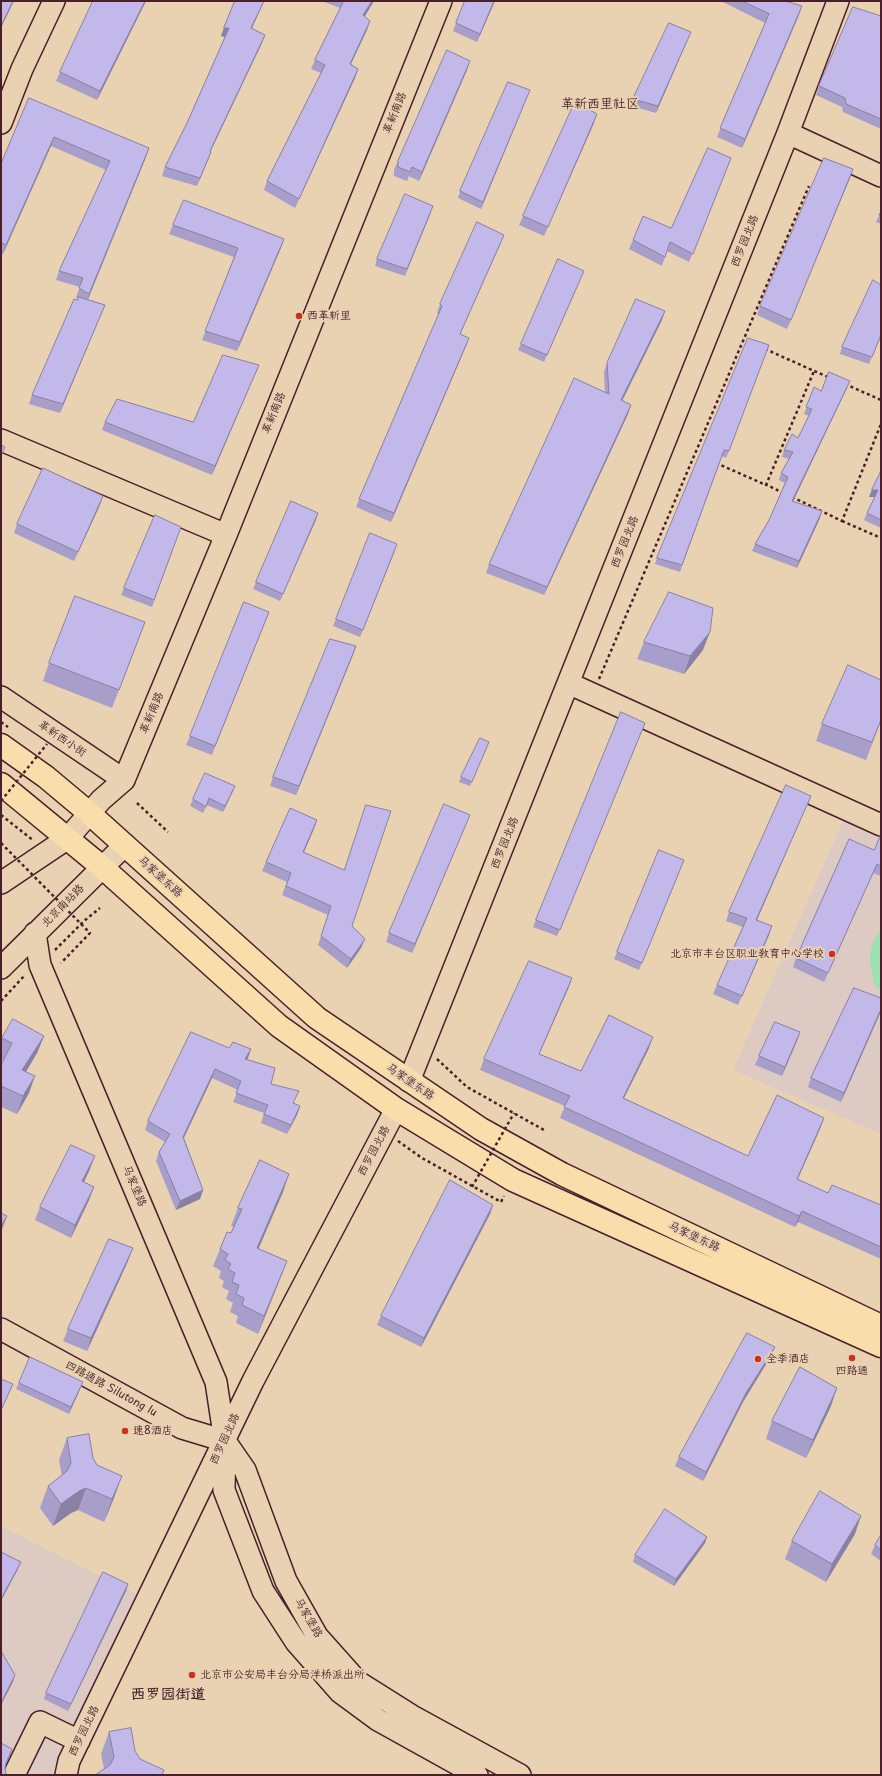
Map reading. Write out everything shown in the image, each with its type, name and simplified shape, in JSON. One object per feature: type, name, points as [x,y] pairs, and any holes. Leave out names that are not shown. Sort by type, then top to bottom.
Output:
[{"type":"main road","name":"马家堡东路","points":[[1,745],[48,779],[89,813],[316,1018],[481,1129],[562,1174],[881,1326]]},
{"type":"main road","name":"马家堡东路","points":[[1,784],[102,867],[279,1026],[396,1109],[513,1180],[881,1346]]},
{"type":"street","points":[[1,123],[22,69],[54,1]]},
{"type":"street","name":"革新南路","points":[[68,838],[89,813],[124,780],[226,535],[441,1]]},
{"type":"street","name":"西罗园北路","points":[[409,1081],[788,133],[838,1]]},
{"type":"street","points":[[788,133],[881,176]]},
{"type":"street","points":[[1,440],[226,535]]},
{"type":"street","points":[[568,683],[881,825]]},
{"type":"street","name":"革新西小街","points":[[1,697],[124,780]]},
{"type":"street","points":[[1,883],[68,838]]},
{"type":"street","name":"北京南站路","points":[[1,968],[125,845]]},
{"type":"street","name":"马家堡路","points":[[35,933],[40,965],[216,1382],[225,1441],[224,1490],[263,1591],[296,1642],[340,1692],[371,1715],[477,1775]]},
{"type":"street","name":"西罗园北路","points":[[66,1775],[69,1761],[225,1441],[253,1380],[396,1109]]},
{"type":"street","name":"四路通路 Silutong lu","points":[[1,1329],[182,1428],[225,1441]]},
{"type":"street","name":"马家堡路","points":[[225,1441],[245,1470],[286,1581],[316,1636],[358,1682],[412,1716],[520,1775]]},
{"type":"street","points":[[14,1775],[40,1722],[79,1741]]},
{"type":"path","points":[[593,694],[809,186]]},
{"type":"path","points":[[758,346],[834,380]]},
{"type":"path","points":[[762,483],[766,485],[814,371]]},
{"type":"path","points":[[841,383],[881,400]]},
{"type":"path","points":[[842,521],[881,424]]},
{"type":"path","points":[[709,460],[881,538]]},
{"type":"path","points":[[1,801],[47,744]]},
{"type":"path","points":[[137,803],[168,832]]},
{"type":"path","points":[[1,815],[48,852]]},
{"type":"path","points":[[1,843],[90,933],[61,964]]},
{"type":"path","points":[[423,1046],[467,1087],[544,1130]]},
{"type":"path","points":[[472,1187],[514,1114]]},
{"type":"path","points":[[384,1131],[422,1158],[501,1202]]},
{"type":"shaded area","name":"北京市丰台区职业教育中心学校","points":[[843,821],[881,839],[881,1134],[733,1070]]},
{"type":"shaded area","points":[[1,1526],[136,1594],[52,1775],[1,1775]]},
{"type":"green space","points":[[881,930],[881,990],[875,987],[870,957],[873,944]]},
{"type":"building","points":[[1,1],[13,1],[1,26]]},
{"type":"building","points":[[93,1],[145,1],[100,91],[60,72]]},
{"type":"building","points":[[235,1],[264,1],[251,28],[265,35],[210,151],[211,152],[200,178],[165,167],[187,123],[229,28],[224,28]]},
{"type":"building","points":[[344,1],[372,1],[363,15],[370,21],[350,64],[358,69],[299,199],[267,181],[325,65],[315,60]]},
{"type":"building","points":[[465,1],[494,1],[480,34],[456,23]]},
{"type":"building","points":[[742,1],[785,1],[802,6],[745,139],[720,128],[769,14]]},
{"type":"building","points":[[853,7],[881,16],[881,119],[846,104],[845,98],[819,86]]},
{"type":"building","points":[[669,23],[691,32],[658,106],[633,99]]},
{"type":"building","points":[[447,50],[470,61],[422,172],[412,167],[410,172],[398,167],[398,161]]},
{"type":"building","points":[[508,82],[530,90],[483,202],[460,191]]},
{"type":"building","points":[[29,98],[149,148],[89,294],[79,288],[83,278],[59,271],[110,161],[54,137],[6,245],[1,242],[1,164]]},
{"type":"building","points":[[575,102],[597,114],[548,227],[523,216]]},
{"type":"building","points":[[708,148],[731,158],[693,254],[670,242],[665,257],[633,240],[643,216],[671,228]]},
{"type":"building","points":[[824,158],[853,169],[791,320],[760,306]]},
{"type":"building","points":[[405,194],[433,206],[407,269],[377,259]]},
{"type":"building","points":[[184,200],[284,239],[240,342],[205,331],[238,248],[173,225]]},
{"type":"building","points":[[477,222],[504,235],[460,334],[469,338],[394,513],[359,499],[442,306],[440,304]]},
{"type":"building","points":[[558,259],[584,271],[547,355],[521,344]]},
{"type":"building","points":[[873,280],[881,285],[881,335],[872,357],[842,347]]},
{"type":"building","points":[[79,297],[105,305],[63,404],[32,395],[74,299],[77,300]]},
{"type":"building","points":[[636,299],[665,311],[621,400],[631,405],[547,587],[489,564],[574,378],[609,394],[607,363]]},
{"type":"building","points":[[748,338],[769,345],[729,451],[724,450],[682,565],[657,558]]},
{"type":"building","points":[[223,355],[259,365],[215,466],[105,422],[117,399],[193,422]]},
{"type":"building","points":[[829,372],[850,381],[792,501],[822,511],[799,561],[755,544],[769,520],[788,477],[781,473],[793,452],[784,450],[792,434],[798,438],[812,409],[806,407],[814,387],[821,391]]},
{"type":"building","points":[[1,445],[5,447],[1,456]]},
{"type":"building","points":[[43,468],[103,496],[78,552],[17,524]]},
{"type":"building","points":[[881,471],[881,520],[867,513],[878,490],[872,490]]},
{"type":"building","points":[[291,501],[318,513],[283,594],[256,582]]},
{"type":"building","points":[[155,515],[181,527],[154,600],[124,588]]},
{"type":"building","points":[[370,533],[397,544],[363,630],[336,619]]},
{"type":"building","points":[[669,592],[713,608],[710,632],[690,656],[644,642]]},
{"type":"building","points":[[75,596],[145,622],[119,690],[49,663]]},
{"type":"building","points":[[244,602],[269,612],[215,746],[190,736]]},
{"type":"building","points":[[330,639],[356,646],[299,786],[273,777]]},
{"type":"building","points":[[848,665],[881,680],[881,720],[872,742],[822,724]]},
{"type":"building","points":[[621,712],[645,723],[560,930],[536,920]]},
{"type":"building","points":[[480,738],[489,742],[472,782],[461,777]]},
{"type":"building","points":[[205,773],[235,786],[225,806],[209,798],[206,807],[193,799]]},
{"type":"building","points":[[786,785],[811,796],[756,920],[772,926],[742,996],[717,985],[747,918],[729,912]]},
{"type":"building","points":[[444,804],[470,815],[415,944],[389,933]]},
{"type":"building","points":[[366,805],[391,811],[352,926],[365,939],[351,959],[321,936],[331,906],[286,886],[291,873],[266,862],[290,808],[317,820],[303,852],[344,870]]},
{"type":"building","points":[[881,834],[881,866],[877,864],[828,973],[796,958],[849,839],[874,850]]},
{"type":"building","points":[[659,850],[684,860],[642,963],[617,952]]},
{"type":"building","points":[[529,961],[572,978],[539,1054],[581,1071],[609,1015],[653,1037],[623,1098],[748,1156],[777,1095],[824,1118],[797,1179],[828,1193],[832,1185],[881,1205],[881,1247],[802,1211],[799,1216],[564,1107],[570,1096],[484,1059]]},
{"type":"building","points":[[854,988],[881,998],[881,1009],[844,1093],[811,1078]]},
{"type":"building","points":[[13,1019],[44,1036],[22,1070],[35,1076],[23,1096],[1,1086],[1,1065],[12,1043],[2,1038]]},
{"type":"building","points":[[775,1022],[800,1032],[785,1067],[759,1056]]},
{"type":"building","points":[[191,1032],[229,1048],[233,1042],[251,1049],[245,1059],[275,1068],[271,1084],[299,1091],[293,1103],[300,1106],[291,1125],[264,1114],[268,1105],[236,1093],[241,1081],[215,1069],[183,1137],[203,1190],[180,1201],[159,1152],[170,1134],[148,1121]]},
{"type":"building","points":[[71,1145],[95,1156],[82,1181],[94,1187],[75,1225],[40,1207]]},
{"type":"building","points":[[260,1160],[289,1174],[257,1248],[287,1261],[264,1316],[242,1305],[244,1298],[236,1294],[239,1285],[232,1282],[235,1273],[228,1269],[231,1264],[225,1260],[228,1254],[220,1249],[227,1232],[231,1233],[242,1209],[238,1208]]},
{"type":"building","points":[[450,1180],[493,1205],[424,1338],[381,1316]]},
{"type":"building","points":[[1,1213],[7,1216],[1,1226]]},
{"type":"building","points":[[109,1239],[133,1248],[91,1338],[68,1329]]},
{"type":"building","points":[[747,1333],[775,1347],[746,1393],[706,1472],[679,1457]]},
{"type":"building","points":[[30,1357],[83,1382],[71,1407],[19,1383]]},
{"type":"building","points":[[800,1367],[837,1388],[813,1440],[772,1421]]},
{"type":"building","points":[[1,1379],[13,1384],[1,1410]]},
{"type":"building","points":[[89,1434],[93,1458],[97,1465],[122,1476],[112,1499],[86,1488],[79,1491],[61,1504],[48,1486],[67,1471],[71,1463],[67,1438]]},
{"type":"building","points":[[820,1491],[861,1516],[832,1564],[792,1541]]},
{"type":"building","points":[[665,1509],[707,1537],[676,1579],[635,1555]]},
{"type":"building","points":[[881,1535],[881,1550],[875,1545]]},
{"type":"building","points":[[1,1552],[21,1562],[1,1599]]},
{"type":"building","points":[[103,1572],[128,1584],[71,1704],[46,1693]]},
{"type":"building","points":[[1,1651],[15,1675],[1,1703]]},
{"type":"building","points":[[131,1728],[135,1751],[140,1759],[164,1770],[162,1775],[95,1775],[110,1765],[114,1757],[109,1732]]},
{"type":"building","points":[[1,1743],[12,1749],[6,1763],[6,1775],[1,1775]]},
{"type":"place","name":"西革新里","points":[[299,316]]},
{"type":"place","name":"北京市丰台区职业教育中心学校","points":[[832,954]]},
{"type":"place","name":"四路通","points":[[852,1358]]},
{"type":"place","name":"全季酒店","points":[[758,1359]]},
{"type":"place","name":"速8酒店","points":[[125,1431]]},
{"type":"place","name":"北京市公安局丰台分局洋桥派出所","points":[[192,1675]]},
{"type":"district","name":"革新西里社区","points":[[600,104]]},
{"type":"district","name":"西罗园街道","points":[[168,1695]]}]
